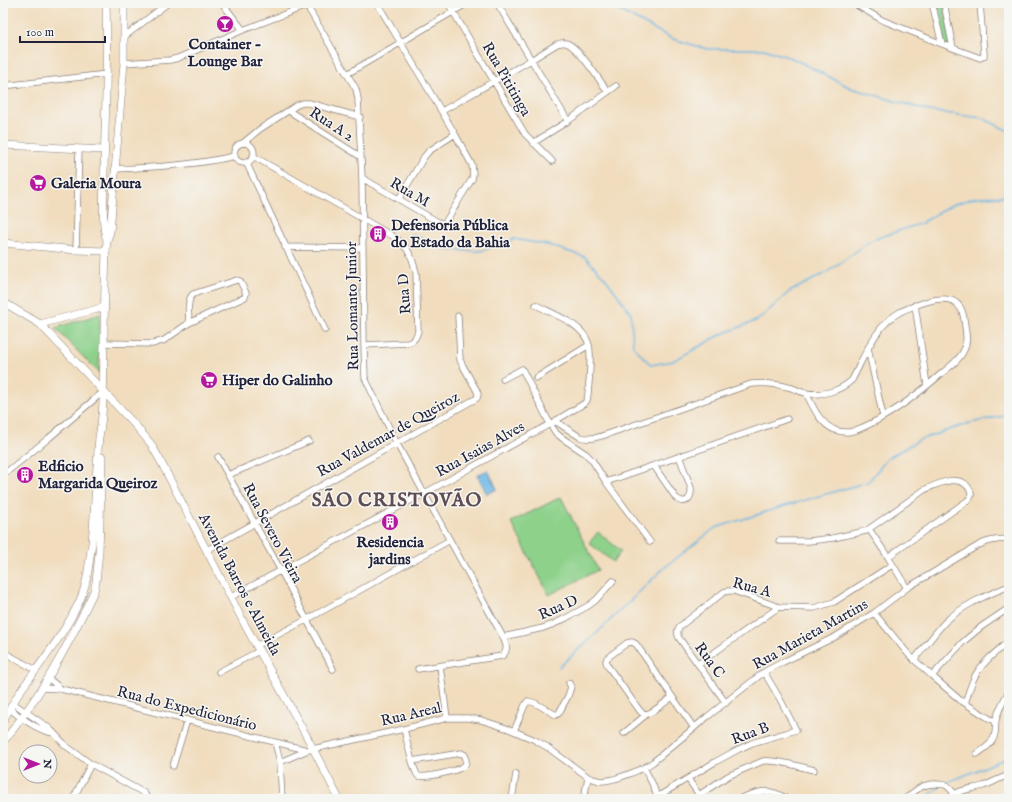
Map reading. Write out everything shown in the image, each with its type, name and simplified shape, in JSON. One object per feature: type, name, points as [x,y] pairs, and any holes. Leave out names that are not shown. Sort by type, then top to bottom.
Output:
[{"type":"main road","points":[[106,3],[107,74],[104,150],[104,232],[107,240]]},
{"type":"main road","points":[[3,742],[24,716],[69,642],[94,591],[96,582],[101,527],[106,251],[107,240],[110,232],[124,63],[124,3]]},
{"type":"main road","points":[[3,145],[104,150]]},
{"type":"main road","points":[[3,243],[76,250],[106,251]]},
{"type":"main road","name":"Avenida Barros e Almeida","points":[[3,302],[40,324],[104,391],[151,444],[310,750],[339,799]]},
{"type":"main road","points":[[40,324],[104,307]]},
{"type":"main road","points":[[3,720],[25,685],[66,626],[80,600],[90,562],[99,437],[102,424]]},
{"type":"main road","points":[[86,579],[96,582]]},
{"type":"street","points":[[124,37],[168,3]]},
{"type":"street","points":[[222,3],[243,30]]},
{"type":"street","points":[[124,63],[170,60],[178,58],[243,30],[314,3]]},
{"type":"street","points":[[377,3],[455,134],[429,151],[399,200]]},
{"type":"street","name":"Rua Pititinga","points":[[448,3],[525,134],[552,161]]},
{"type":"street","points":[[348,74],[468,3]]},
{"type":"street","points":[[497,3],[568,120]]},
{"type":"street","points":[[853,3],[882,20],[982,58],[984,54],[980,3]]},
{"type":"street","points":[[932,3],[942,44]]},
{"type":"street","points":[[944,3],[953,48]]},
{"type":"street","name":"Rua Lomanto Junior","points":[[307,6],[348,74],[356,89],[358,99],[362,178],[364,345],[366,378],[397,444],[507,646],[505,654],[502,656],[440,666]]},
{"type":"street","points":[[442,111],[561,42],[571,45],[579,52],[608,92]]},
{"type":"street","points":[[3,86],[107,74]]},
{"type":"street","points":[[533,143],[616,86]]},
{"type":"street","points":[[243,143],[246,143],[252,147],[254,153],[251,159],[246,162],[239,161],[235,156],[237,146],[260,129],[303,103],[310,103],[360,117]]},
{"type":"street","name":"Rua A 2","points":[[289,111],[361,157]]},
{"type":"street","name":"Rua M","points":[[362,178],[438,222],[444,223],[472,179],[473,174],[472,165],[455,134]]},
{"type":"street","points":[[76,250],[79,149]]},
{"type":"street","points":[[115,169],[158,167],[235,156]]},
{"type":"street","points":[[253,156],[363,219]]},
{"type":"street","points":[[246,162],[324,330]]},
{"type":"street","name":"Rua D","points":[[363,219],[396,238],[407,250],[412,259],[416,272],[418,331],[413,342],[364,345]]},
{"type":"street","points":[[285,247],[363,248]]},
{"type":"street","points":[[104,343],[153,344],[163,341],[189,323],[245,297],[246,293],[240,281],[237,280],[191,295],[189,303],[189,323]]},
{"type":"street","points":[[552,423],[580,437],[593,438],[751,384],[775,384],[806,393],[830,392],[846,385],[852,380],[876,334],[887,321],[900,312],[915,305],[932,300],[946,299],[956,302],[961,307],[967,339],[963,352],[956,361],[908,401],[884,417],[851,432],[835,430],[826,425],[818,416],[806,393]]},
{"type":"street","points":[[536,305],[573,324],[586,337],[589,345],[536,378]]},
{"type":"street","points":[[915,305],[927,385]]},
{"type":"street","name":"Rua Valdemar de Queiroz","points":[[207,550],[254,522],[397,444],[477,398],[477,391],[460,360],[458,316]]},
{"type":"street","name":"Rua Isaias Alves","points":[[231,597],[425,493],[552,423],[585,403],[587,400],[590,354],[589,345]]},
{"type":"street","points":[[868,348],[884,417]]},
{"type":"street","points":[[504,379],[522,369],[556,433],[586,454],[592,460],[606,482],[650,542]]},
{"type":"street","points":[[3,475],[104,391]]},
{"type":"street","points":[[606,482],[787,419]]},
{"type":"street","points":[[228,475],[310,441]]},
{"type":"street","points":[[654,466],[676,498],[683,502],[686,501],[690,497],[691,493],[679,456]]},
{"type":"street","name":"Rua Severo Vieira","points":[[218,457],[281,570],[333,669]]},
{"type":"street","points":[[779,541],[809,541],[861,532],[869,529],[924,490],[934,485],[952,480],[961,482],[967,486],[971,491],[970,498],[967,501],[888,557]]},
{"type":"street","points":[[869,529],[907,588]]},
{"type":"street","name":"Rua Marieta Martins","points":[[588,777],[603,781],[626,775],[644,768],[660,757],[764,672],[835,637],[874,613],[907,588],[979,545],[989,540],[1009,539]]},
{"type":"street","points":[[219,672],[306,620],[450,540]]},
{"type":"street","name":"Rua A","points":[[677,631],[724,592],[734,591],[779,607],[814,608],[834,602],[892,565]]},
{"type":"street","name":"Rua D","points":[[503,637],[543,628],[566,618],[596,600],[613,581]]},
{"type":"street","points":[[914,660],[946,622],[958,612],[972,603],[1009,586]]},
{"type":"street","points":[[698,664],[779,607]]},
{"type":"street","points":[[932,676],[963,642],[981,627],[1008,609]]},
{"type":"street","points":[[874,613],[914,660],[947,690],[990,719],[996,721]]},
{"type":"street","name":"Rua C","points":[[677,631],[679,638],[726,703]]},
{"type":"street","points":[[965,703],[973,680],[980,669],[985,662],[1009,641]]},
{"type":"street","points":[[648,714],[640,711],[607,665],[607,658],[627,643],[632,642],[636,644],[694,728]]},
{"type":"street","points":[[3,652],[36,670]]},
{"type":"street","points":[[418,669],[440,666],[447,718]]},
{"type":"street","name":"Rua B","points":[[658,798],[715,762],[739,749],[752,743],[796,730],[764,672]]},
{"type":"street","name":"Rua do Expedicionário","points":[[48,678],[61,689]]},
{"type":"street","points":[[514,731],[524,704],[528,701],[535,703],[556,715],[559,713],[570,692],[571,686],[569,682]]},
{"type":"street","name":"Rua do Expedicionário","points":[[42,688],[61,689],[310,750]]},
{"type":"street","points":[[977,754],[989,745],[995,737],[996,721],[1003,700],[1009,691]]},
{"type":"street","points":[[624,733],[672,697]]},
{"type":"street","points":[[11,706],[44,730],[53,733],[70,750],[90,764],[144,793],[147,799]]},
{"type":"street","name":"Rua Areal","points":[[310,750],[447,718],[473,718],[514,731],[541,743],[588,777]]},
{"type":"street","points":[[173,766],[187,720]]},
{"type":"street","points":[[404,729],[412,761],[416,774],[420,777],[458,769],[465,765],[467,761],[465,755],[461,753],[412,761]]},
{"type":"street","points":[[275,742],[280,762],[282,799]]},
{"type":"street","points":[[280,762],[310,750]]},
{"type":"street","points":[[688,779],[700,797],[728,776],[763,761],[775,761],[814,770]]},
{"type":"street","points":[[73,799],[90,764]]},
{"type":"street","points":[[644,768],[658,798]]},
{"type":"street","points":[[512,799],[516,774]]},
{"type":"street","points":[[948,799],[954,793],[959,791],[983,785],[1009,775]]},
{"type":"street","points":[[584,799],[588,777]]},
{"type":"street","points":[[905,799],[922,786],[928,784],[948,786],[954,793]]},
{"type":"street","points":[[739,799],[757,792],[766,791],[776,793],[787,799]]},
{"type":"green space","points":[[933,3],[943,3],[952,47],[943,43]]},
{"type":"green space","points":[[100,314],[99,373],[55,328]]},
{"type":"green space","points":[[561,497],[598,570],[549,595],[511,522]]},
{"type":"green space","points":[[598,532],[621,551],[613,562],[589,543]]},
{"type":"water","points":[[488,470],[497,489],[487,494],[477,475]]},
{"type":"waterway","points":[[611,3],[618,10],[673,39],[707,49],[764,49],[794,59],[851,88],[929,111],[982,118],[1009,131]]},
{"type":"waterway","points":[[411,234],[449,250],[481,251],[514,239],[548,245],[585,257],[605,278],[631,313],[633,346],[651,365],[673,361],[722,334],[758,320],[789,292],[826,273],[872,240],[922,223],[951,205],[977,197],[1009,196]]},
{"type":"waterway","points":[[559,667],[597,633],[664,568],[715,528],[868,482],[888,458],[919,440],[970,423],[1009,415]]},
{"type":"waterway","points":[[946,783],[1009,757]]},
{"type":"waterway","points":[[924,799],[941,786]]},
{"type":"place","name":"Container - Lounge Bar","points":[[225,24]]},
{"type":"place","name":"Galeria Moura","points":[[38,183]]},
{"type":"place","name":"Defensoria Pública do Estado da Bahia","points":[[378,234]]},
{"type":"place","name":"Hiper do Galinho","points":[[209,380]]},
{"type":"place","name":"Edficio Margarida Queiroz","points":[[25,475]]},
{"type":"place","name":"Residencia jardins","points":[[390,522]]},
{"type":"district","name":"SÃO CRISTOVÃO","points":[[397,499]]}]
